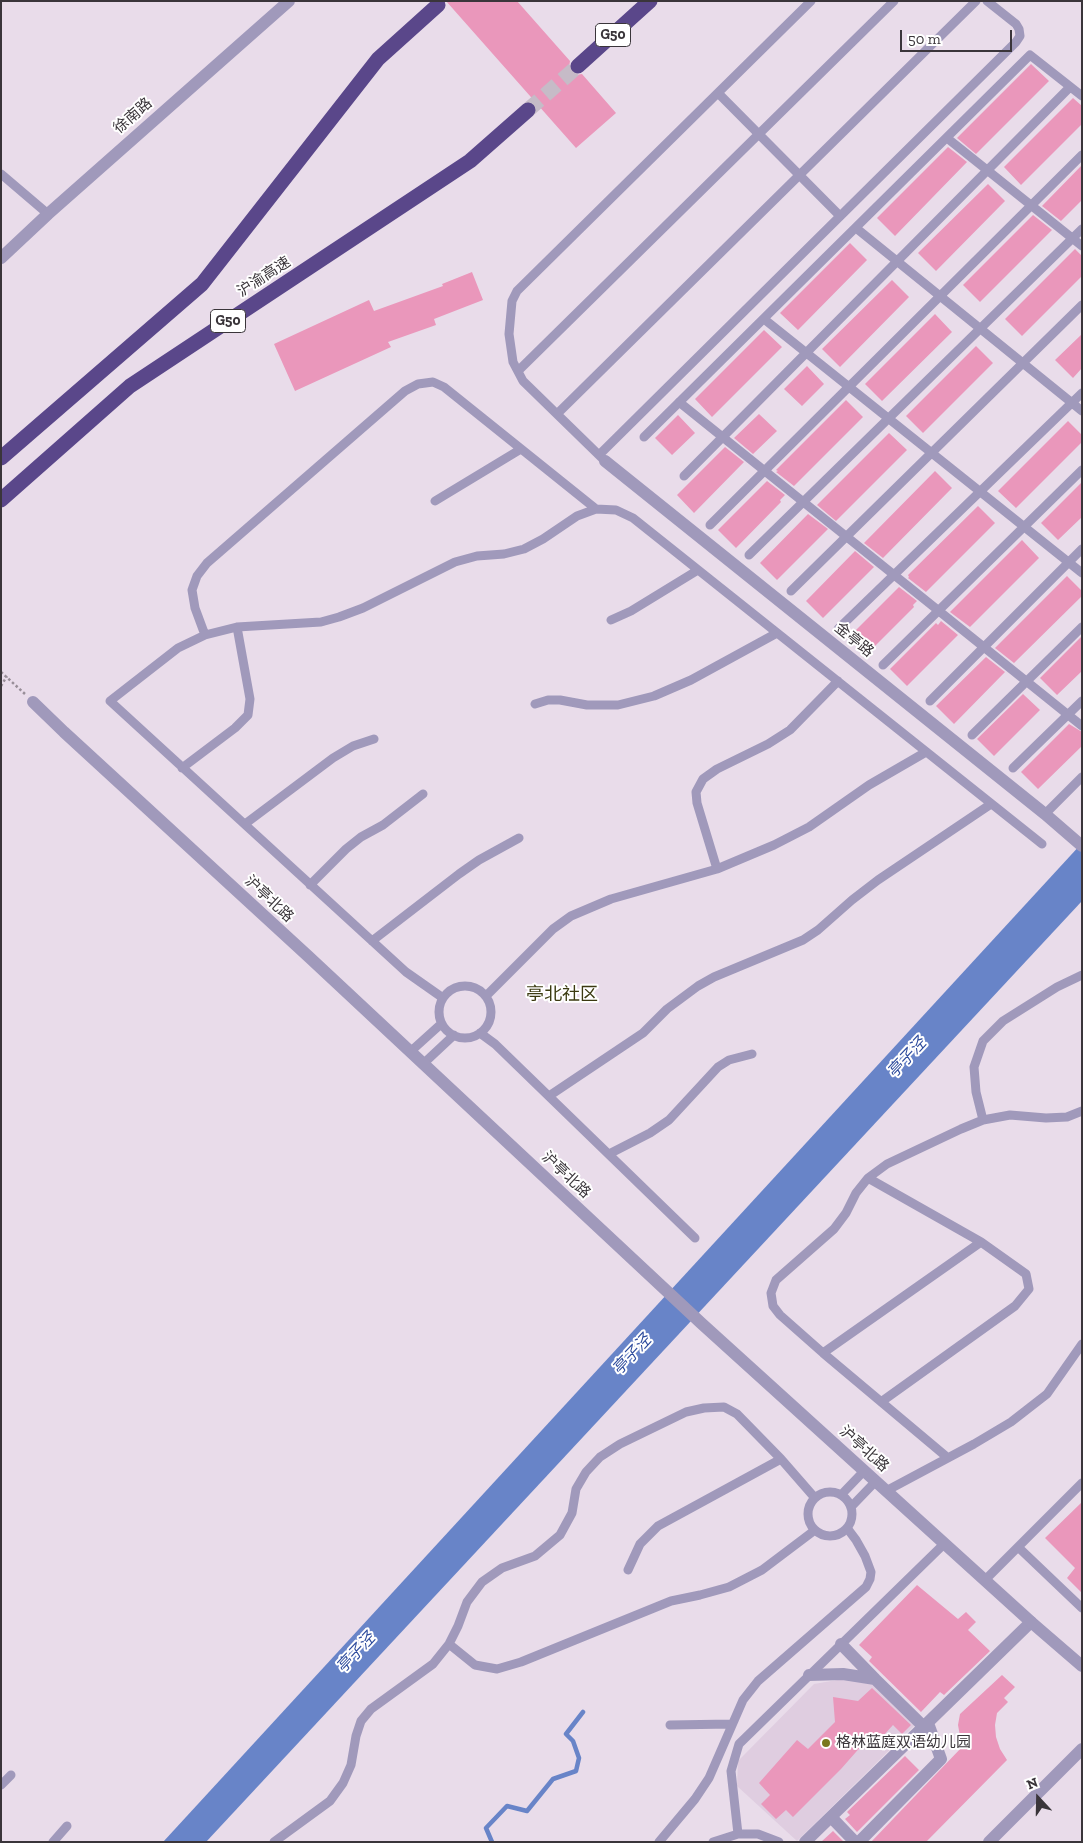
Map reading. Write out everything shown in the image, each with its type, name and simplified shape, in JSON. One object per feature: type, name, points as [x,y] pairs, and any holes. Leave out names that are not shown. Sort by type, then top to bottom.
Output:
[{"type":"highway","name":"G50","points":[[578,66],[650,1]]},
{"type":"highway","points":[[1,458],[202,284],[378,59],[438,4]]},
{"type":"highway","name":"沪渝高速","points":[[1,500],[130,386],[470,161],[528,110]]},
{"type":"street","name":"徐南路","points":[[1,258],[288,1]]},
{"type":"street","name":"金亭路","points":[[602,458],[1079,843]]},
{"type":"street","name":"沪亭北路","points":[[33,702],[701,1323],[944,1544],[1082,1666]]},
{"type":"street","points":[[805,1842],[1031,1622]]},
{"type":"street","points":[[831,1817],[857,1842],[940,1759],[926,1725],[875,1679],[841,1644]]},
{"type":"street","points":[[809,1676],[843,1674],[875,1679]]},
{"type":"street","points":[[989,1842],[1082,1749]]},
{"type":"lane","points":[[811,1],[517,291],[512,301],[509,334],[513,362],[523,381],[602,458],[840,216],[1016,42],[1020,36],[1016,24],[986,1]]},
{"type":"lane","points":[[518,371],[894,1]]},
{"type":"lane","points":[[557,414],[976,1]]},
{"type":"lane","points":[[644,437],[1030,55],[1082,96]]},
{"type":"lane","points":[[684,476],[1070,87]]},
{"type":"lane","points":[[718,93],[840,216]]},
{"type":"lane","points":[[946,138],[1082,246]]},
{"type":"lane","points":[[710,525],[1082,155]]},
{"type":"lane","points":[[1,174],[48,214]]},
{"type":"lane","points":[[856,228],[1082,411]]},
{"type":"lane","points":[[749,555],[1082,230]]},
{"type":"lane","points":[[791,591],[1082,305]]},
{"type":"lane","points":[[764,319],[1082,573]]},
{"type":"lane","points":[[205,635],[195,608],[192,590],[197,576],[207,563],[405,391],[418,384],[433,382],[444,387],[596,509]]},
{"type":"lane","points":[[838,629],[1082,393]]},
{"type":"lane","points":[[679,402],[1082,726]]},
{"type":"lane","points":[[436,501],[522,449]]},
{"type":"lane","points":[[883,665],[1082,470]]},
{"type":"lane","points":[[443,998],[406,972],[110,701],[178,648],[205,635],[237,627],[321,622],[339,617],[363,608],[454,562],[477,556],[504,554],[524,549],[577,516],[596,509],[616,510],[633,518],[1042,844]]},
{"type":"lane","points":[[930,701],[1082,549]]},
{"type":"lane","points":[[610,620],[631,611],[698,570]]},
{"type":"lane","points":[[182,768],[235,728],[248,715],[250,699],[237,627]]},
{"type":"lane","points":[[972,735],[1082,627]]},
{"type":"lane","points":[[535,704],[548,700],[560,700],[587,705],[618,705],[654,696],[691,680],[777,633]]},
{"type":"lane","points":[[717,869],[697,803],[696,792],[703,779],[790,730],[838,682]]},
{"type":"lane","points":[[1013,768],[1082,701]]},
{"type":"lane","points":[[245,824],[333,758],[353,746],[374,739]]},
{"type":"lane","points":[[486,996],[553,929],[571,916],[611,899],[717,869],[774,845],[809,827],[869,785],[926,752]]},
{"type":"lane","points":[[1044,814],[1082,777]]},
{"type":"lane","points":[[310,884],[361,837],[383,825],[423,794]]},
{"type":"lane","points":[[549,1096],[643,1033],[667,1009],[698,986],[714,977],[803,940],[818,930],[878,880],[992,804]]},
{"type":"lane","points":[[372,941],[459,874],[479,860],[519,838]]},
{"type":"lane","points":[[983,1120],[976,1092],[974,1067],[984,1041],[1003,1021],[1057,987],[1082,975]]},
{"type":"lane","points":[[464,985],[472,986],[486,996],[490,1003],[490,1020],[480,1033],[472,1037],[463,1038],[447,1031],[441,1024],[439,1006],[448,991],[464,985]]},
{"type":"lane","points":[[410,1052],[441,1024]]},
{"type":"lane","points":[[480,1033],[495,1044],[696,1238]]},
{"type":"lane","points":[[423,1064],[454,1035]]},
{"type":"lane","points":[[609,1154],[669,1120],[718,1067],[729,1060],[752,1054]]},
{"type":"lane","points":[[948,1458],[780,1315],[773,1306],[771,1293],[776,1280],[834,1229],[868,1178],[886,1164],[983,1120],[1010,1115],[1046,1118],[1066,1117],[1082,1111]]},
{"type":"lane","points":[[868,1178],[981,1242],[1026,1274],[1029,1289],[1015,1306],[881,1402]]},
{"type":"lane","points":[[823,1353],[981,1242]]},
{"type":"lane","points":[[886,1491],[1011,1422],[1047,1394],[1082,1344]]},
{"type":"lane","points":[[274,1842],[330,1801],[343,1783],[351,1765],[356,1736],[361,1721],[383,1698],[411,1681],[433,1664],[448,1644],[458,1626],[467,1602],[482,1582],[502,1568],[535,1556],[560,1535],[572,1513],[576,1489],[586,1472],[600,1457],[620,1444],[686,1412],[704,1408],[724,1407],[737,1414],[781,1459],[815,1498]]},
{"type":"lane","points":[[628,1570],[640,1544],[658,1526],[781,1459]]},
{"type":"lane","points":[[841,1495],[864,1471]]},
{"type":"lane","points":[[851,1507],[876,1482]]},
{"type":"lane","points":[[984,1580],[1082,1483]]},
{"type":"lane","points":[[827,1492],[841,1495],[851,1507],[852,1517],[847,1528],[841,1533],[827,1536],[815,1530],[808,1518],[810,1504],[815,1498],[827,1492]]},
{"type":"lane","points":[[659,1842],[695,1799],[709,1778],[743,1700],[758,1681],[866,1587],[871,1572],[865,1556],[847,1528]]},
{"type":"lane","points":[[448,1644],[475,1665],[497,1669],[521,1662],[671,1601],[729,1587],[762,1570],[815,1530]]},
{"type":"lane","points":[[738,1834],[731,1771],[739,1744],[944,1544]]},
{"type":"lane","points":[[1018,1547],[1082,1608]]},
{"type":"lane","points":[[670,1725],[731,1724]]},
{"type":"lane","points":[[1,1785],[11,1775]]},
{"type":"lane","points":[[53,1842],[67,1826]]},
{"type":"lane","points":[[712,1842],[738,1834],[758,1834],[780,1842]]},
{"type":"path","points":[[1,672],[33,702]]},
{"type":"path","points":[[1,686],[7,676]]},
{"type":"shaded area","name":"格林蓝庭双语幼儿园","points":[[843,1679],[873,1683],[915,1725],[797,1841],[737,1786],[738,1761],[814,1684]]},
{"type":"water","name":"亭子泾","points":[[1082,843],[1082,901],[206,1842],[163,1842]]},
{"type":"building","points":[[446,1],[517,1],[570,61],[569,67],[571,72],[576,75],[582,74],[616,113],[576,148]]},
{"type":"building","points":[[1031,64],[1049,81],[976,154],[957,138]]},
{"type":"building","points":[[1073,98],[1082,106],[1082,124],[1021,185],[1004,167]]},
{"type":"building","points":[[948,147],[967,162],[895,236],[877,218]]},
{"type":"building","points":[[1082,165],[1082,200],[1061,221],[1042,206]]},
{"type":"building","points":[[988,184],[1005,201],[936,271],[918,253]]},
{"type":"building","points":[[1033,215],[1052,230],[980,302],[963,285]]},
{"type":"building","points":[[850,243],[867,260],[798,330],[780,313]]},
{"type":"building","points":[[1075,249],[1082,256],[1082,276],[1022,336],[1005,319]]},
{"type":"building","points":[[472,272],[483,300],[434,319],[436,325],[388,342],[391,347],[295,391],[274,344],[369,300],[374,311],[443,286],[442,284]]},
{"type":"building","points":[[892,280],[909,297],[840,367],[822,349]]},
{"type":"building","points":[[935,314],[952,332],[882,401],[865,384]]},
{"type":"building","points":[[764,330],[782,347],[712,417],[695,399]]},
{"type":"building","points":[[1082,334],[1082,368],[1073,378],[1055,360]]},
{"type":"building","points":[[976,346],[993,363],[923,433],[906,416]]},
{"type":"building","points":[[807,366],[824,384],[802,406],[784,389]]},
{"type":"building","points":[[846,400],[863,417],[794,486],[776,470]]},
{"type":"building","points":[[759,414],[777,431],[753,454],[734,438]]},
{"type":"building","points":[[678,415],[695,433],[672,455],[655,438]]},
{"type":"building","points":[[1068,421],[1082,435],[1082,442],[1016,508],[998,491]]},
{"type":"building","points":[[889,433],[907,450],[836,521],[817,505]]},
{"type":"building","points":[[725,447],[744,462],[694,513],[677,495]]},
{"type":"building","points":[[935,471],[952,488],[883,558],[864,543]]},
{"type":"building","points":[[767,481],[785,495],[780,500],[781,502],[736,548],[718,530]]},
{"type":"building","points":[[1082,482],[1082,517],[1058,540],[1041,523]]},
{"type":"building","points":[[978,506],[995,523],[926,592],[908,578],[908,575]]},
{"type":"building","points":[[808,514],[828,529],[777,580],[760,563]]},
{"type":"building","points":[[1022,540],[1039,558],[970,627],[950,612]]},
{"type":"building","points":[[855,551],[874,567],[823,618],[806,601]]},
{"type":"building","points":[[1067,576],[1082,591],[1082,596],[1014,663],[995,648]]},
{"type":"building","points":[[899,587],[917,601],[913,605],[914,607],[868,653],[851,635]]},
{"type":"building","points":[[941,621],[958,635],[907,686],[890,669],[936,623],[938,625]]},
{"type":"building","points":[[1082,636],[1082,671],[1057,695],[1040,678]]},
{"type":"building","points":[[986,657],[1005,672],[954,724],[936,706]]},
{"type":"building","points":[[1023,694],[1040,710],[994,756],[977,739]]},
{"type":"building","points":[[1069,724],[1082,732],[1082,746],[1038,789],[1021,772]]},
{"type":"building","points":[[1082,1502],[1082,1593],[1067,1578],[1075,1568],[1045,1538]]},
{"type":"building","points":[[917,1585],[958,1619],[966,1612],[976,1622],[968,1630],[990,1651],[944,1695],[940,1692],[921,1712],[869,1661],[872,1657],[859,1645]]},
{"type":"building","points":[[1002,1675],[1015,1687],[1004,1698],[1008,1702],[997,1713],[995,1725],[1000,1749],[1007,1760],[926,1842],[871,1842],[962,1747],[958,1725],[960,1714]]},
{"type":"building","points":[[872,1688],[911,1725],[902,1734],[893,1725],[870,1750],[863,1744],[793,1817],[786,1810],[776,1819],[761,1804],[770,1795],[759,1783],[797,1740],[808,1749],[835,1722],[833,1697],[858,1701]]},
{"type":"building","points":[[905,1756],[919,1770],[857,1832],[845,1819],[850,1815],[847,1812]]},
{"type":"building","points":[[833,1831],[844,1842],[821,1842]]},
{"type":"waterway","points":[[492,1842],[486,1828],[507,1806],[527,1811],[553,1779],[576,1771],[579,1758],[573,1741],[566,1734],[583,1712]]},
{"type":"tunnel","points":[[528,110],[578,66]]},
{"type":"place","name":"格林蓝庭双语幼儿园","points":[[826,1743]]},
{"type":"district","name":"亭北社区","points":[[562,995]]}]
